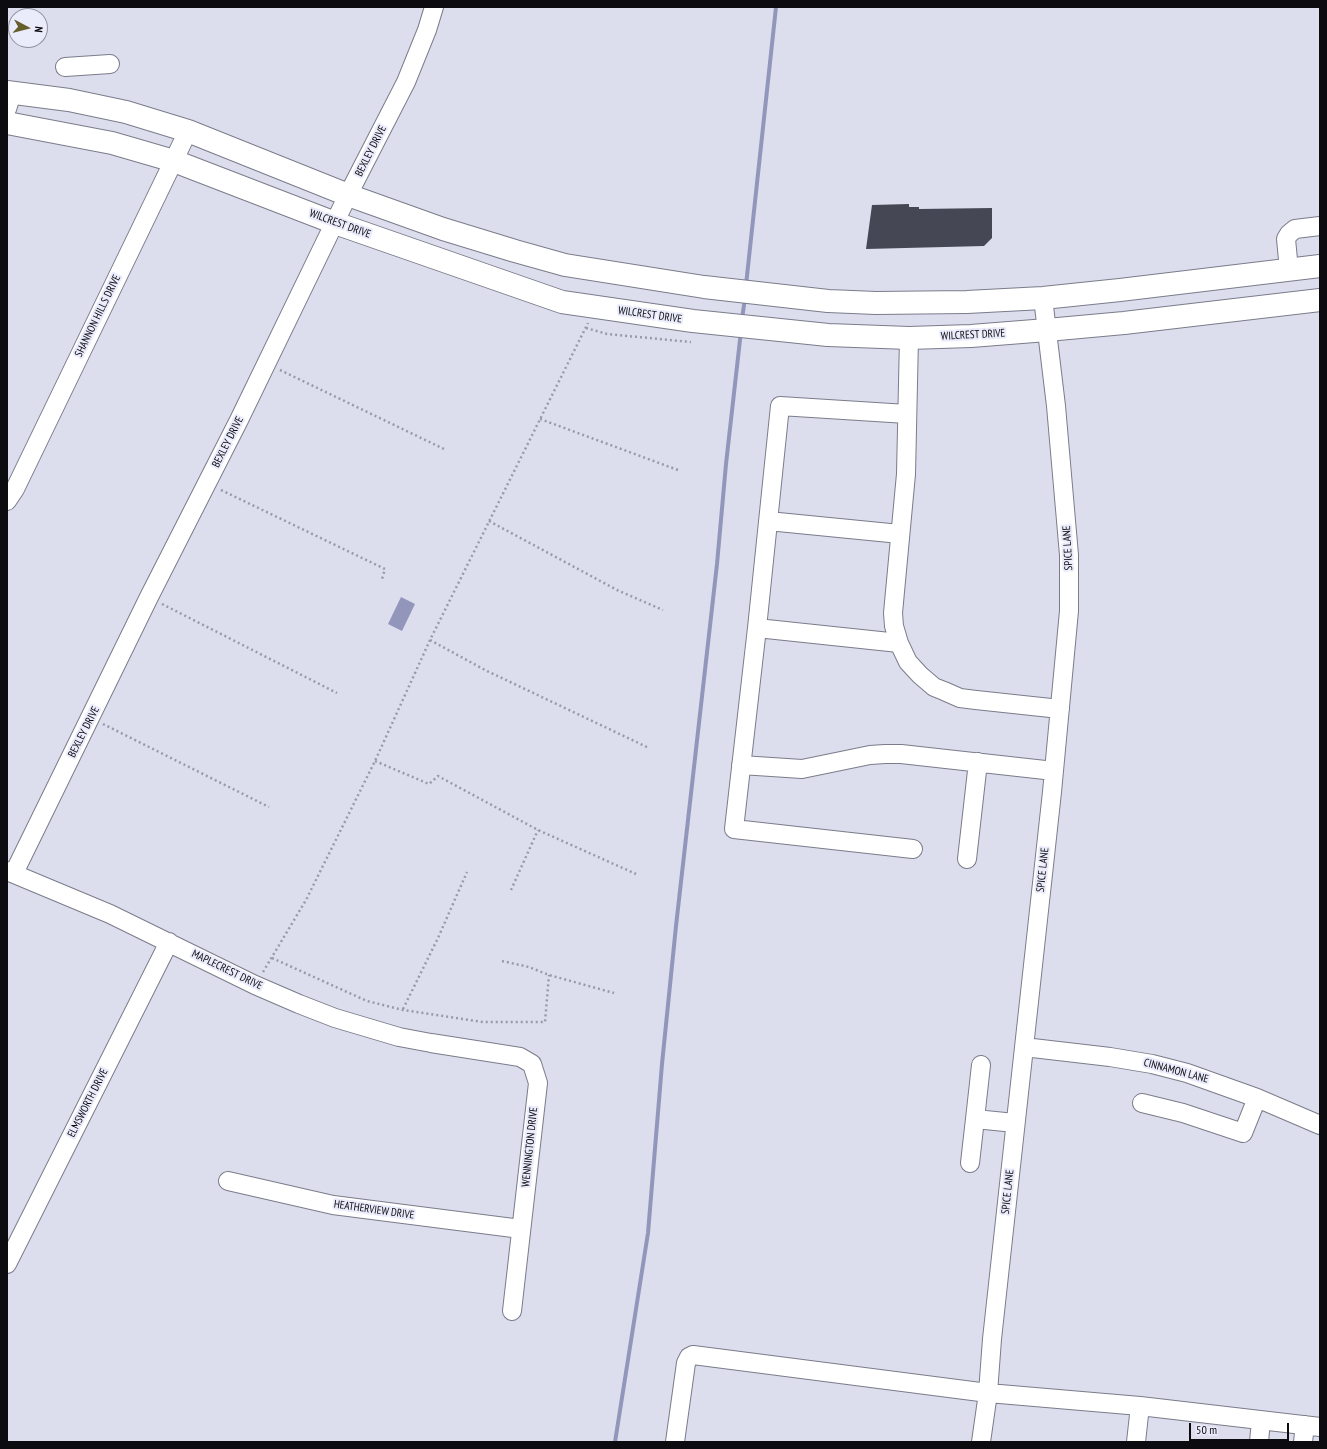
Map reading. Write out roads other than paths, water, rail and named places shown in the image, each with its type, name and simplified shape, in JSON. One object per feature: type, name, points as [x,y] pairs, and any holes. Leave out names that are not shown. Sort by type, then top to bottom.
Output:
[{"type":"main road","points":[[9,98],[69,100],[126,112],[188,131],[348,195],[443,229],[515,251],[565,265],[704,287],[828,301],[876,303],[967,302],[1043,298],[1320,266]]},
{"type":"main road","name":"WILCREST DRIVE","points":[[7,122],[112,143],[174,161],[335,223],[491,276],[562,302],[701,322],[828,335],[909,338],[971,336],[1124,323],[1320,300]]},
{"type":"main road","points":[[491,276],[515,251]]},
{"type":"main road","points":[[1289,270],[1296,303]]},
{"type":"street","name":"BEXLEY DRIVE","points":[[11,872],[91,718],[149,597],[267,364],[348,195],[406,82],[427,30],[434,7]]},
{"type":"street","points":[[65,67],[110,64]]},
{"type":"street","name":"SHANNON HILLS DRIVE","points":[[7,501],[22,474],[188,131]]},
{"type":"street","points":[[1289,270],[1286,239],[1289,234],[1295,229],[1320,226]]},
{"type":"street","name":"SPICE LANE","points":[[981,1442],[988,1392],[992,1339],[1054,771],[1069,611],[1069,555],[1043,298]]},
{"type":"street","points":[[909,338],[906,474],[893,613],[894,626],[899,643],[908,662],[934,687],[944,692],[960,698],[1060,709]]},
{"type":"street","points":[[907,414],[780,406],[734,829],[913,849]]},
{"type":"street","points":[[768,521],[900,534]]},
{"type":"street","points":[[757,628],[899,643]]},
{"type":"street","points":[[741,765],[802,769],[885,754],[901,754],[1054,771]]},
{"type":"street","points":[[967,859],[978,762]]},
{"type":"street","name":"MAPLECREST DRIVE","points":[[11,872],[110,914],[255,985],[299,1004],[335,1018],[399,1036],[454,1047]]},
{"type":"street","name":"ELMSWORTH DRIVE","points":[[7,1264],[169,942]]},
{"type":"street","name":"WENNINGTON DRIVE","points":[[454,1047],[520,1057],[532,1064],[538,1083],[512,1311]]},
{"type":"street","name":"CINNAMON LANE","points":[[1024,1047],[1110,1057],[1152,1064],[1187,1073],[1258,1098],[1320,1125]]},
{"type":"street","points":[[970,1163],[981,1065]]},
{"type":"street","points":[[1142,1102],[1183,1113],[1243,1133],[1258,1098]]},
{"type":"street","points":[[975,1119],[1016,1123]]},
{"type":"street","name":"HEATHERVIEW DRIVE","points":[[228,1181],[333,1205],[522,1229]]},
{"type":"street","points":[[675,1442],[686,1363],[689,1357],[693,1355],[988,1392],[1140,1406],[1262,1420],[1309,1431]]},
{"type":"street","points":[[1136,1442],[1140,1406]]},
{"type":"street","points":[[1259,1442],[1262,1420]]},
{"type":"water","points":[[401,597],[415,604],[402,631],[388,624]]},
{"type":"waterway","points":[[746,285],[776,7]]},
{"type":"waterway","points":[[742,319],[745,298]]},
{"type":"waterway","points":[[615,1442],[648,1233],[662,1064],[676,926],[717,564],[726,464],[741,331]]}]
